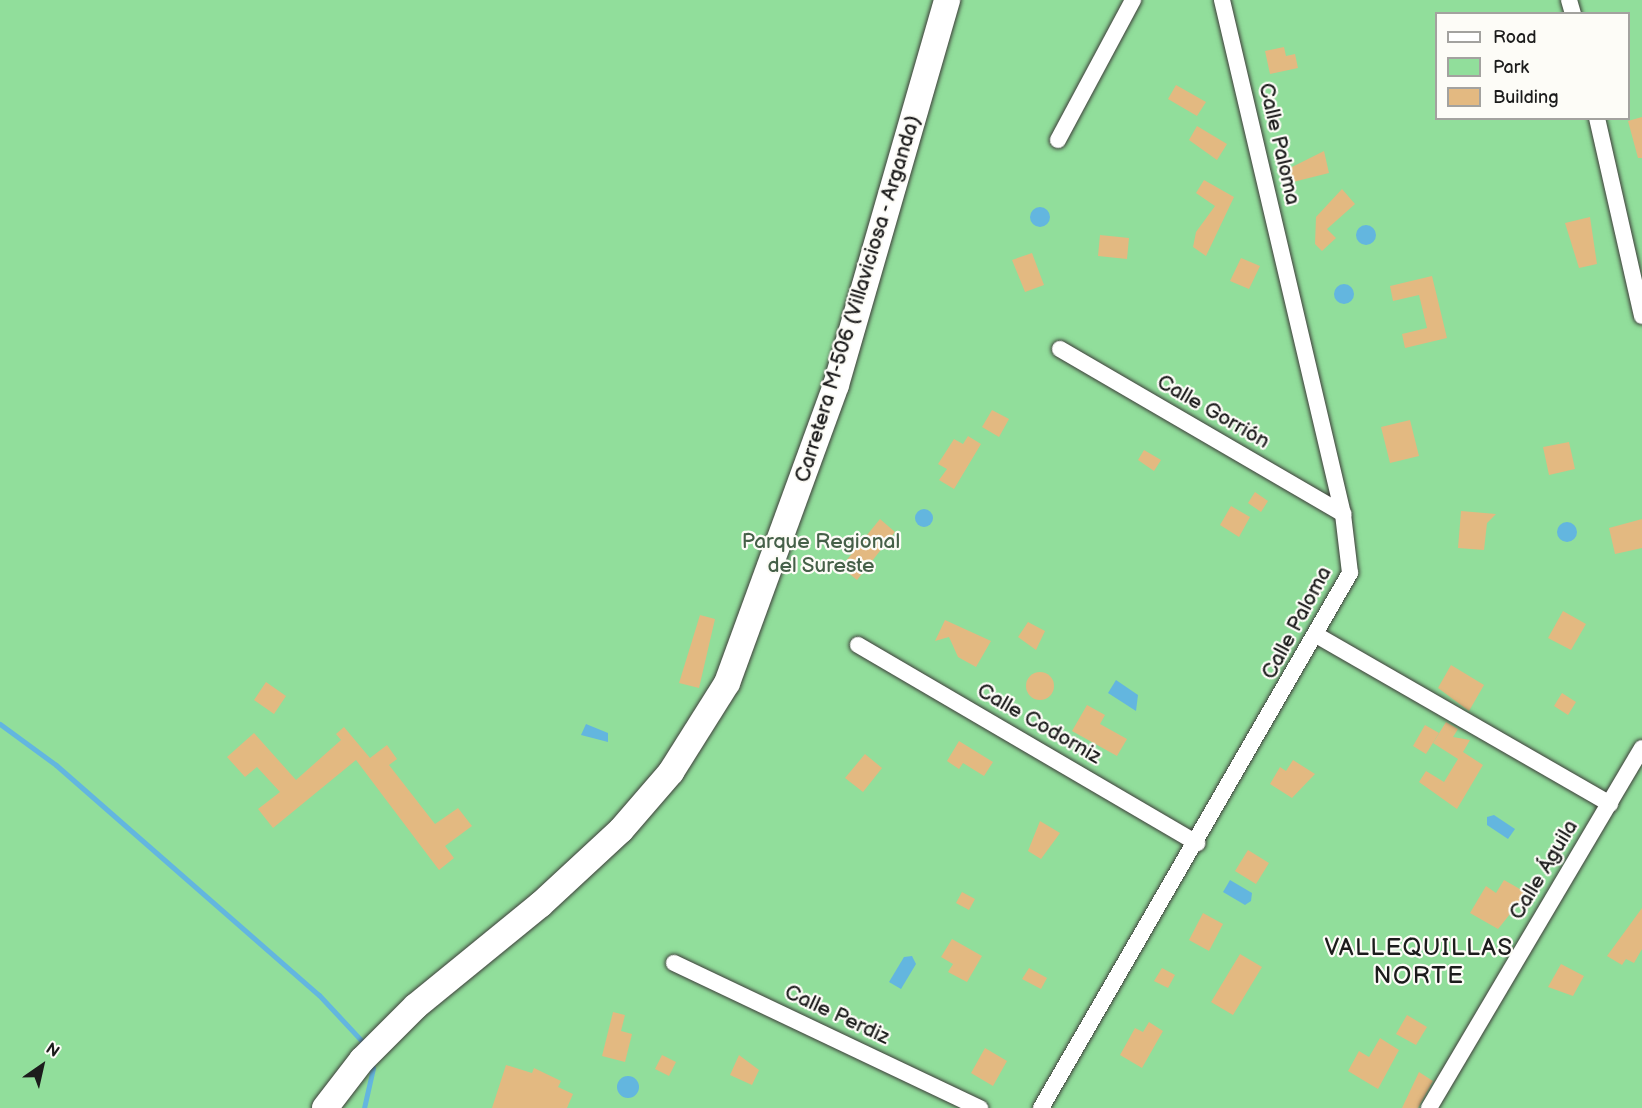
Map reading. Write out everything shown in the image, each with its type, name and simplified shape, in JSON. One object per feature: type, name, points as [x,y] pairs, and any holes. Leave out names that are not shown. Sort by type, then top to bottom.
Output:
[{"type":"main road","name":"Carretera M-506 (Villaviciosa - Arganda)","points":[[325,1108],[362,1060],[416,1006],[540,906],[621,830],[671,772],[727,682],[836,385],[947,0]]},
{"type":"street","points":[[1058,141],[1134,0]]},
{"type":"street","name":"Calle Paloma","points":[[1041,1108],[1318,636],[1350,573],[1343,514],[1222,0]]},
{"type":"street","points":[[1597,120],[1642,316]]},
{"type":"street","name":"Calle Gorrión","points":[[1060,349],[1343,514]]},
{"type":"street","points":[[1318,636],[1610,804]]},
{"type":"street","name":"Calle Codorniz","points":[[858,645],[1197,843]]},
{"type":"street","name":"Calle Águila","points":[[1429,1108],[1642,748]]},
{"type":"street","name":"Calle Perdiz","points":[[675,963],[980,1108]]},
{"type":"green space","name":"Parque Regional del Sureste","points":[[0,0],[1642,0],[1642,1108],[0,1108]]},
{"type":"water","points":[[1040,207],[1047,210],[1050,217],[1047,224],[1040,227],[1033,224],[1030,217],[1033,210]]},
{"type":"water","points":[[1366,225],[1373,228],[1376,235],[1373,242],[1366,245],[1359,242],[1356,235],[1359,228]]},
{"type":"water","points":[[1344,284],[1351,287],[1354,294],[1351,301],[1344,304],[1337,301],[1334,294],[1337,287]]},
{"type":"water","points":[[920,509],[928,509],[933,514],[931,525],[920,527],[915,522],[915,514]]},
{"type":"water","points":[[1567,522],[1574,525],[1577,532],[1574,539],[1567,542],[1560,539],[1557,532],[1560,525]]},
{"type":"water","points":[[1116,680],[1138,695],[1136,711],[1108,693]]},
{"type":"water","points":[[586,724],[608,733],[608,742],[581,735]]},
{"type":"water","points":[[1494,815],[1515,829],[1508,839],[1487,825],[1487,817]]},
{"type":"water","points":[[1230,880],[1252,893],[1251,901],[1245,905],[1223,892]]},
{"type":"water","points":[[912,956],[916,964],[901,989],[889,982],[904,957]]},
{"type":"water","points":[[628,1076],[636,1079],[639,1087],[636,1095],[628,1098],[620,1095],[617,1087],[620,1079]]},
{"type":"building","points":[[1284,47],[1286,56],[1295,54],[1298,68],[1270,74],[1265,51]]},
{"type":"building","points":[[1176,85],[1206,102],[1197,116],[1168,99]]},
{"type":"building","points":[[1642,117],[1642,158],[1638,158],[1628,121]]},
{"type":"building","points":[[1197,126],[1227,144],[1217,160],[1189,140]]},
{"type":"building","points":[[1324,151],[1329,173],[1285,184],[1282,172]]},
{"type":"building","points":[[1204,180],[1234,197],[1206,256],[1193,247],[1196,232],[1215,206],[1196,193]]},
{"type":"building","points":[[1342,189],[1355,204],[1327,229],[1336,238],[1322,251],[1315,244],[1316,217]]},
{"type":"building","points":[[1590,217],[1597,264],[1579,268],[1565,223]]},
{"type":"building","points":[[1100,235],[1129,238],[1127,259],[1098,256]]},
{"type":"building","points":[[1032,253],[1044,285],[1025,292],[1012,260]]},
{"type":"building","points":[[1241,258],[1260,266],[1249,289],[1230,281]]},
{"type":"building","points":[[1432,276],[1447,338],[1405,348],[1402,334],[1427,328],[1419,295],[1393,301],[1390,286]]},
{"type":"building","points":[[992,410],[1009,419],[999,437],[982,427]]},
{"type":"building","points":[[1410,420],[1419,456],[1390,463],[1381,427]]},
{"type":"building","points":[[968,436],[981,444],[954,489],[939,480],[947,469],[938,464],[954,439],[963,444]]},
{"type":"building","points":[[1569,442],[1575,469],[1549,475],[1543,447]]},
{"type":"building","points":[[1144,450],[1161,460],[1154,471],[1138,460]]},
{"type":"building","points":[[1255,492],[1268,501],[1261,512],[1248,503]]},
{"type":"building","points":[[1231,506],[1250,517],[1239,537],[1220,525]]},
{"type":"building","points":[[1461,511],[1496,514],[1487,523],[1484,550],[1458,548]]},
{"type":"building","points":[[880,519],[895,532],[857,580],[841,567]]},
{"type":"building","points":[[1642,519],[1642,548],[1615,554],[1609,528]]},
{"type":"building","points":[[1563,611],[1586,624],[1571,650],[1548,638]]},
{"type":"building","points":[[700,615],[715,619],[699,688],[679,683]]},
{"type":"building","points":[[945,620],[991,641],[976,667],[958,657],[949,637],[935,641]]},
{"type":"building","points":[[1028,622],[1045,631],[1036,650],[1018,637]]},
{"type":"building","points":[[1451,665],[1484,685],[1469,711],[1438,688]]},
{"type":"building","points":[[1040,672],[1050,676],[1054,686],[1050,696],[1040,700],[1030,696],[1026,686],[1030,676]]},
{"type":"building","points":[[266,682],[286,696],[274,714],[254,700]]},
{"type":"building","points":[[1562,693],[1576,702],[1568,715],[1554,706]]},
{"type":"building","points":[[1087,705],[1105,715],[1100,724],[1127,739],[1117,756],[1072,731]]},
{"type":"building","points":[[1446,722],[1458,729],[1453,737],[1470,740],[1463,752],[1483,765],[1457,809],[1419,782],[1426,771],[1444,782],[1458,759],[1433,743]]},
{"type":"building","points":[[1425,725],[1439,733],[1426,754],[1413,746]]},
{"type":"building","points":[[344,727],[370,758],[387,745],[397,759],[389,765],[435,824],[458,808],[472,826],[445,846],[454,858],[439,870],[356,760],[273,828],[258,809],[280,792],[257,767],[245,777],[227,757],[254,733],[296,780],[341,740],[336,734]]},
{"type":"building","points":[[959,741],[993,762],[984,776],[963,763],[959,769],[947,761]]},
{"type":"building","points":[[865,754],[882,768],[863,792],[845,778]]},
{"type":"building","points":[[1293,760],[1315,774],[1292,798],[1270,784],[1280,767],[1286,771]]},
{"type":"building","points":[[1040,821],[1060,833],[1041,859],[1028,851]]},
{"type":"building","points":[[1248,850],[1269,863],[1256,884],[1235,871]]},
{"type":"building","points":[[1504,880],[1527,893],[1498,929],[1470,913],[1486,886],[1496,893]]},
{"type":"building","points":[[962,892],[975,899],[969,910],[956,903]]},
{"type":"building","points":[[1642,908],[1642,949],[1634,963],[1626,959],[1622,965],[1607,956]]},
{"type":"building","points":[[1203,913],[1223,924],[1209,951],[1189,940]]},
{"type":"building","points":[[952,939],[982,956],[967,982],[948,972],[953,964],[941,957]]},
{"type":"building","points":[[1240,954],[1262,967],[1233,1015],[1211,1002]]},
{"type":"building","points":[[1561,964],[1584,976],[1573,996],[1548,987]]},
{"type":"building","points":[[1029,968],[1047,978],[1041,989],[1022,979]]},
{"type":"building","points":[[1162,968],[1175,975],[1168,988],[1154,981]]},
{"type":"building","points":[[613,1012],[625,1015],[621,1031],[632,1034],[625,1062],[602,1056]]},
{"type":"building","points":[[1407,1015],[1427,1027],[1416,1045],[1396,1034]]},
{"type":"building","points":[[1149,1022],[1163,1031],[1142,1068],[1120,1055],[1135,1028],[1143,1032]]},
{"type":"building","points":[[1380,1038],[1399,1050],[1378,1089],[1348,1071],[1359,1051],[1369,1057]]},
{"type":"building","points":[[985,1048],[1007,1061],[993,1086],[971,1073]]},
{"type":"building","points":[[662,1055],[676,1062],[669,1076],[655,1069]]},
{"type":"building","points":[[739,1055],[759,1070],[752,1085],[730,1075]]},
{"type":"building","points":[[506,1065],[532,1073],[534,1068],[561,1081],[558,1087],[573,1094],[567,1108],[492,1108]]},
{"type":"building","points":[[1419,1072],[1433,1081],[1418,1108],[1402,1108]]},
{"type":"waterway","points":[[0,724],[56,765],[319,995],[361,1040]]},
{"type":"waterway","points":[[364,1108],[373,1068]]},
{"type":"district","name":"VALLEQUILLAS NORTE","points":[[1419,962]]}]
